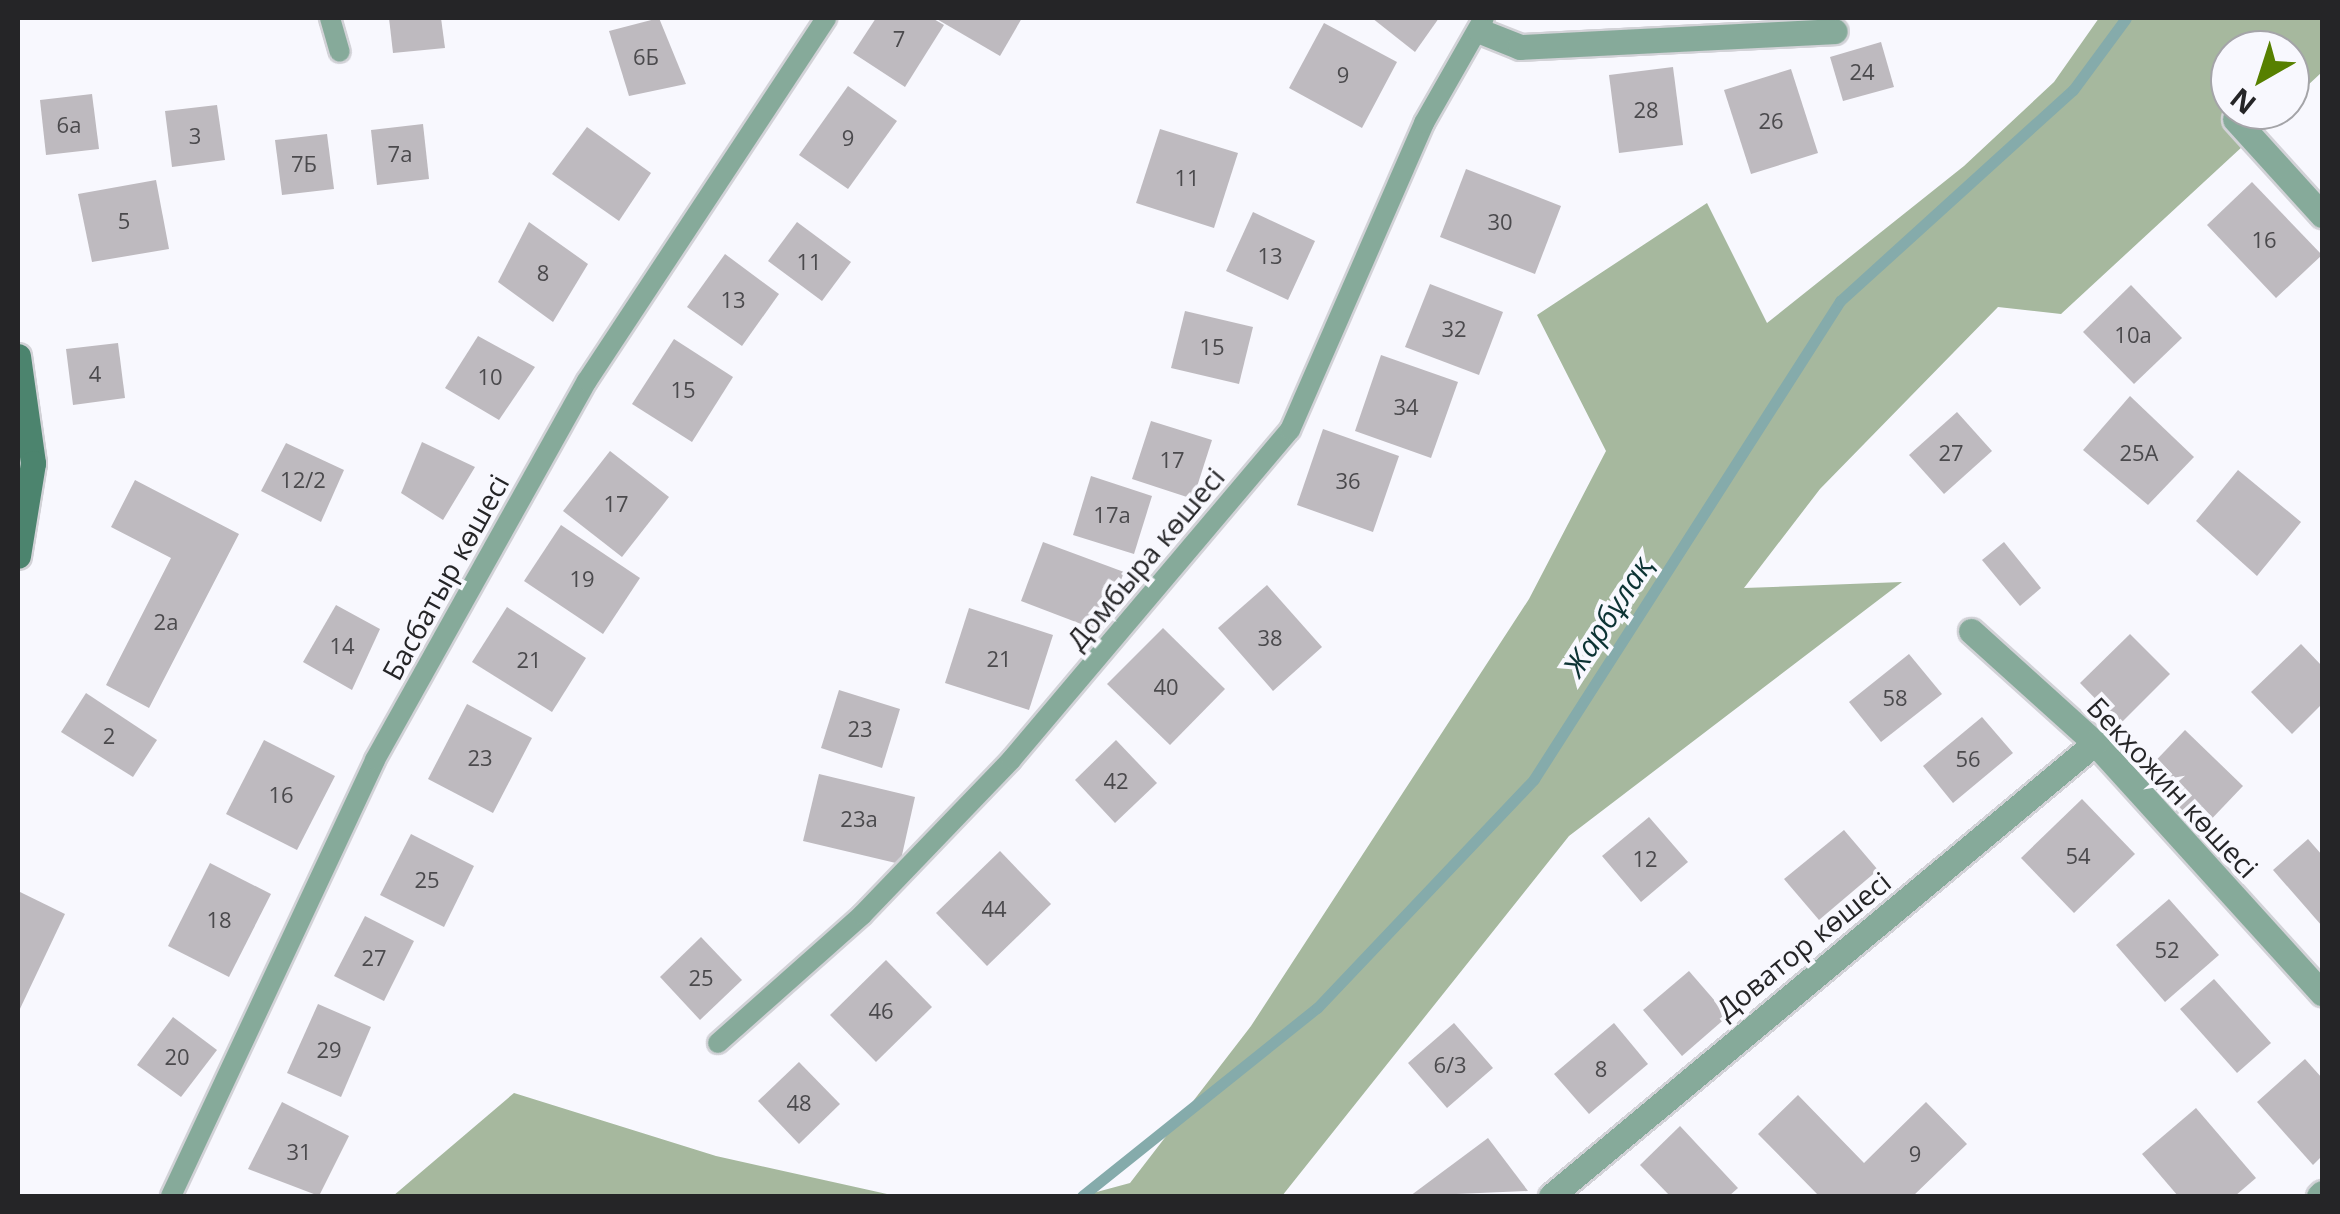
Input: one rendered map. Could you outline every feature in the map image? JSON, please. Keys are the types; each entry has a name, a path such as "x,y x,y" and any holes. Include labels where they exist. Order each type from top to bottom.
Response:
{"street":[{"path":"1482,24 1520,47 1835,31"},
{"path":"2246,130 2322,215"},
{"path":"18,356 33,463 18,556"},
{"name":"Бекхожин көшесі","path":"1971,631 2095,743 2322,993"},
{"name":"Доватор көшесі","path":"1551,1196 2095,743"}],"lane":[{"path":"330,18 340,52"},
{"name":"Басбатыр көшесі","path":"171,1196 384,743 587,381 826,18"},
{"name":"Домбыра көшесі","path":"718,1043 862,915 1011,760 1290,430 1424,122 1482,24"}],"green space":[{"path":"2099,18 2322,18 2322,72 2310,83 2310,30 2210,30 2210,130 2260,130 2061,314 1998,307 1820,489 1744,588 1902,582 1569,836 1282,1196 1082,1196 1130,1183 1251,1026 1529,599 1606,451 1537,315 1707,203 1767,323 1964,166 2054,82"},
{"path":"514,1093 716,1156 896,1196 393,1196"}],"building":[{"path":"389,18 441,18 445,48 393,53"},
{"path":"659,18 686,84 629,96 609,31"},
{"path":"876,18 932,18 944,25 905,87 853,53"},
{"path":"935,18 1022,18 1000,56"},
{"path":"1372,18 1439,18 1415,52"},
{"path":"1324,23 1397,62 1362,128 1289,88"},
{"path":"1881,42 1894,87 1843,101 1830,57"},
{"path":"1673,67 1683,145 1619,153 1609,75"},
{"path":"1791,69 1818,153 1751,174 1724,90"},
{"path":"848,86 897,121 848,189 799,155"},
{"path":"92,94 99,149 46,155 40,100"},
{"path":"217,105 225,160 172,167 165,111"},
{"path":"423,124 429,179 377,185 371,130"},
{"path":"587,127 651,173 619,221 552,174"},
{"path":"1160,129 1238,153 1214,228 1136,203"},
{"path":"327,134 334,189 282,195 275,140"},
{"path":"1466,169 1561,206 1535,274 1440,237"},
{"path":"156,180 169,249 92,262 78,194"},
{"path":"2252,182 2322,255 2276,298 2207,225"},
{"path":"1253,212 1315,241 1288,300 1226,271"},
{"path":"529,222 588,264 553,322 498,282"},
{"path":"797,222 851,262 822,301 768,261"},
{"path":"725,254 779,294 742,346 687,307"},
{"path":"1430,284 1503,312 1479,375 1405,347"},
{"path":"2131,285 2182,338 2134,384 2083,332"},
{"path":"1185,311 1253,327 1239,384 1171,368"},
{"path":"478,336 535,367 499,420 445,388"},
{"path":"674,339 733,377 692,442 632,404"},
{"path":"118,343 125,398 73,405 66,349"},
{"path":"1381,355 1458,382 1431,458 1355,431"},
{"path":"2130,396 2194,457 2148,505 2083,450"},
{"path":"1957,412 1992,451 1944,494 1909,455"},
{"path":"1151,421 1212,440 1193,499 1132,479"},
{"path":"1323,429 1399,456 1373,532 1297,505"},
{"path":"422,442 475,467 443,520 401,493"},
{"path":"286,443 344,470 321,522 261,491"},
{"path":"610,451 669,497 622,557 563,511"},
{"path":"2238,470 2301,522 2257,576 2196,521"},
{"path":"1091,476 1152,496 1134,554 1073,535"},
{"path":"135,480 239,534 149,708 106,685 171,558 111,527"},
{"path":"561,525 640,578 603,634 524,581"},
{"path":"1043,542 1124,572 1102,632 1021,601"},
{"path":"2004,542 2041,588 2020,606 1982,560"},
{"path":"1267,585 1322,647 1273,691 1218,628"},
{"path":"336,605 380,629 352,690 303,662"},
{"path":"507,607 586,658 552,712 472,662"},
{"path":"969,608 1053,635 1029,710 945,683"},
{"path":"1163,628 1225,689 1170,745 1107,684"},
{"path":"2130,634 2170,674 2120,724 2080,683"},
{"path":"2301,644 2322,666 2322,704 2292,734 2251,692"},
{"path":"1909,654 1942,694 1881,742 1849,702"},
{"path":"839,690 900,709 882,768 821,748"},
{"path":"86,693 157,740 133,777 61,732"},
{"path":"467,704 532,738 493,813 428,779"},
{"path":"1982,717 2013,753 1953,803 1923,766"},
{"path":"2185,730 2243,786 2202,829 2144,773"},
{"path":"264,740 335,776 297,850 226,814"},
{"path":"1116,740 1157,783 1115,823 1075,780"},
{"path":"819,774 915,797 900,864 803,841"},
{"path":"2082,799 2135,854 2074,913 2021,858"},
{"path":"1649,817 1688,862 1641,902 1602,856"},
{"path":"1844,830 1878,870 1819,920 1784,879"},
{"path":"411,834 474,866 444,927 380,895"},
{"path":"2308,839 2322,855 2322,926 2273,870"},
{"path":"1000,851 1051,904 987,966 936,913"},
{"path":"210,863 271,894 229,977 168,946"},
{"path":"18,891 65,914 18,1013"},
{"path":"2169,899 2219,955 2165,1002 2116,945"},
{"path":"365,916 414,941 384,1001 334,976"},
{"path":"701,937 742,980 700,1020 660,977"},
{"path":"886,960 932,1007 876,1062 830,1015"},
{"path":"1689,971 1728,1016 1682,1056 1643,1010"},
{"path":"2214,979 2271,1043 2237,1073 2180,1009"},
{"path":"318,1004 371,1027 341,1097 287,1073"},
{"path":"173,1017 217,1050 181,1097 137,1065"},
{"path":"1454,1023 1493,1068 1447,1108 1408,1063"},
{"path":"1614,1023 1648,1064 1589,1114 1554,1074"},
{"path":"2305,1059 2322,1078 2322,1156 2313,1165 2257,1102"},
{"path":"799,1062 840,1104 799,1144 758,1101"},
{"path":"1798,1095 1864,1163 1926,1102 1967,1144 1913,1196 1819,1196 1758,1134"},
{"path":"282,1102 349,1136 319,1196 248,1169"},
{"path":"2196,1108 2256,1178 2235,1196 2178,1196 2142,1154"},
{"path":"1680,1126 1738,1188 1729,1196 1670,1196 1640,1165"},
{"path":"1488,1138 1528,1191 1410,1196"}],"waterway":[{"name":"Жарбұлақ","path":"1082,1196 1317,1008 1534,779 1840,301 2073,90 2126,18"}]}
